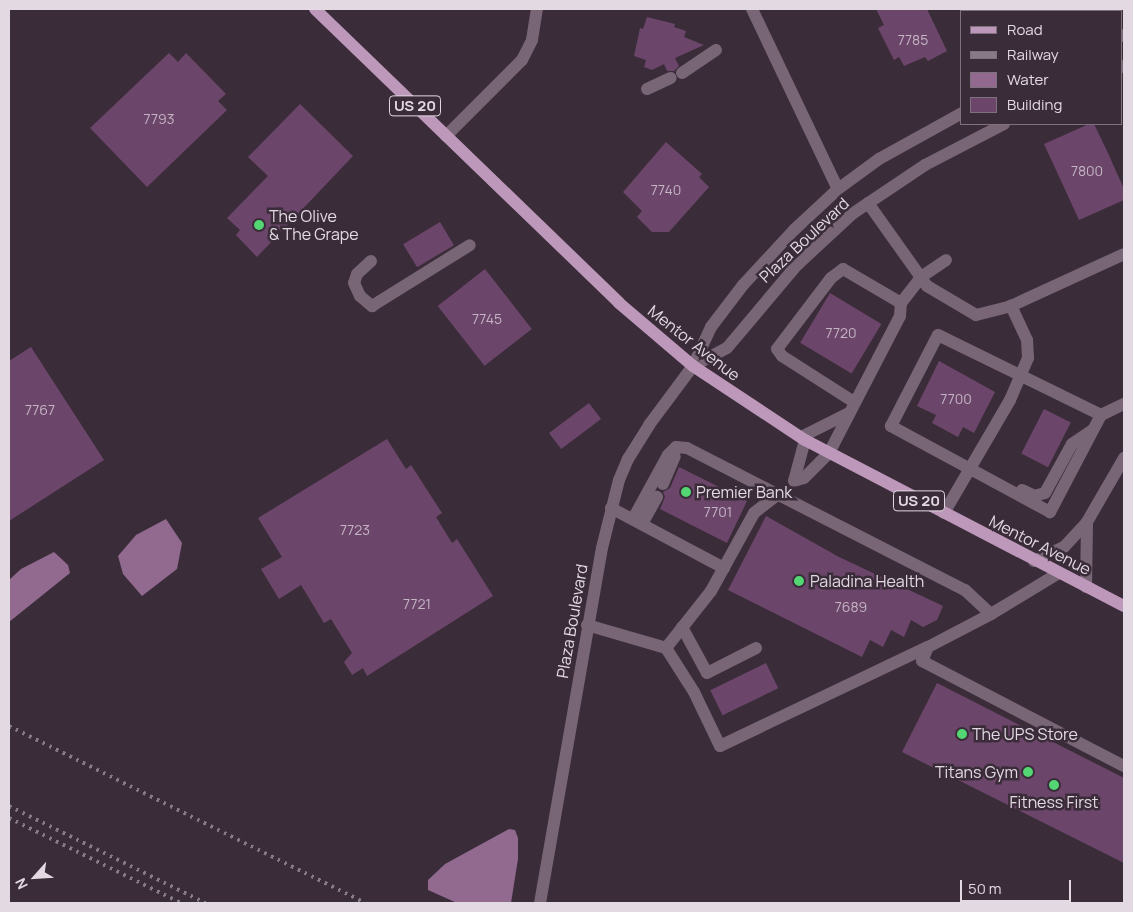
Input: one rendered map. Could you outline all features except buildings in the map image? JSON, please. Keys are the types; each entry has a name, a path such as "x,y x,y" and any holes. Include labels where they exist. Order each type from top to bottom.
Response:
{"main road":[{"name":"Mentor Avenue","path":"314,9 619,303 693,366 803,438 944,514 1124,606"}],"street":[{"path":"446,136 522,60 532,40 537,9"},
{"path":"752,9 838,188"},
{"path":"647,89 677,75 716,50"},
{"name":"Plaza Boulevard","path":"540,903 587,625 611,508 628,459 649,424 693,366 711,327 743,285 838,188 887,154 960,114"},
{"name":"Plaza Boulevard","path":"693,366 728,348 797,264 868,203 925,164 1002,125"},
{"path":"868,203 928,286 976,315 1011,306 1124,254"},
{"path":"371,261 357,274 354,283 360,296 372,306 470,244"},
{"path":"851,407 803,438 794,482 804,478 829,452 900,316 901,303 921,277 946,260"},
{"path":"851,407 782,356 777,349 830,278 843,269 901,303"},
{"path":"944,514 1021,376 1028,358 1027,340 1011,306"},
{"path":"1101,415 938,335 891,426 1050,512 1101,415 1124,404"},
{"path":"987,478 1001,481 1035,496 1045,493 1072,444 1093,430"},
{"path":"638,521 668,455 676,448 687,448 965,590 991,614"},
{"path":"663,484 676,456 687,448"},
{"path":"1034,560 1064,547 1087,522 1124,458"},
{"path":"666,648 711,591 754,513 778,494"},
{"path":"638,521 657,496"},
{"path":"611,508 724,568"},
{"path":"1086,587 1087,522"},
{"path":"587,625 666,648 694,692 720,746 928,647 991,614 1059,573"},
{"path":"682,627 707,673 756,648"},
{"path":"928,647 922,661 1124,766"}],"water":[{"path":"166,519 182,543 177,569 142,596 123,574 118,556 136,535"},
{"path":"54,552 68,565 70,573 9,622 9,580 21,569"},
{"path":"509,829 515,830 518,838 518,859 511,903 457,903 428,890 428,880 445,864"}],"railway":[{"path":"9,726 366,903"},
{"path":"9,806 205,903"},
{"path":"9,818 181,903"}],"place":[{"name":"The Olive & The Grape","path":"259,225"},
{"name":"Premier Bank","path":"686,492"},
{"name":"Paladina Health","path":"799,581"},
{"name":"The UPS Store","path":"962,734"},
{"name":"Titans Gym","path":"1028,772"},
{"name":"Fitness First","path":"1054,785"}]}
